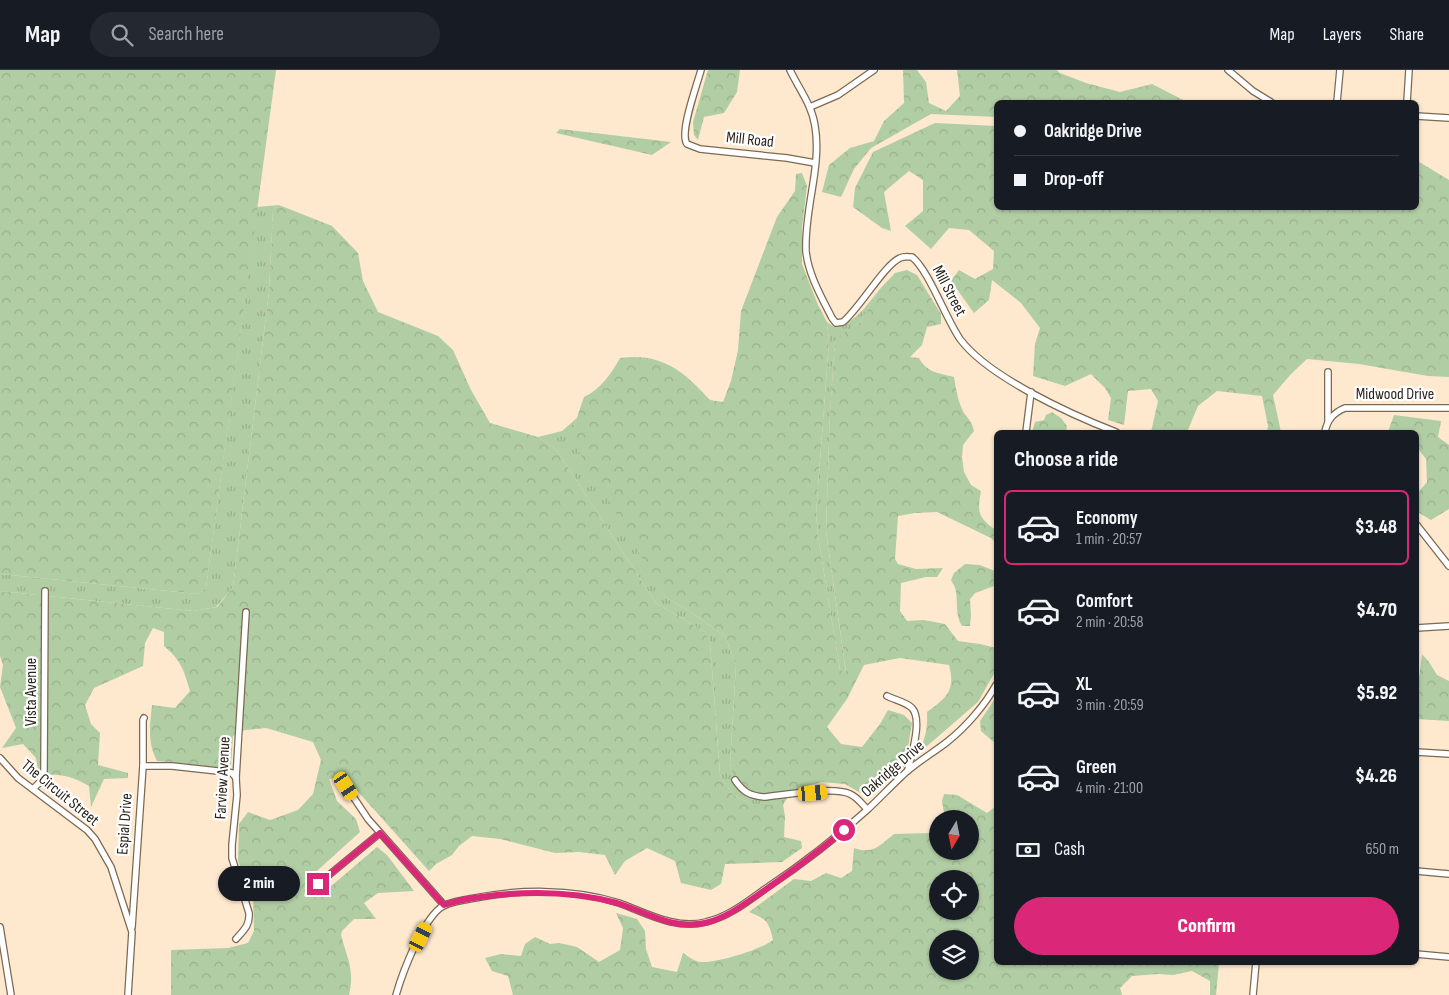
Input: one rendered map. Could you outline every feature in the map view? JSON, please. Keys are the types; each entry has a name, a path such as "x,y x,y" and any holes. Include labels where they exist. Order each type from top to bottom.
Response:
{"street":[{"name":"Mill Road","path":"701,70 686,125 685,142 700,149 788,158 815,163"},
{"path":"790,70 810,107 816,128 815,163"},
{"path":"810,107 838,95 874,70"},
{"path":"1228,70 1253,91 1268,100"},
{"path":"1337,100 1340,70"},
{"path":"1407,100 1409,70"},
{"path":"1419,116 1449,118"},
{"name":"Mill Street","path":"815,163 807,222 806,252 811,273 836,323 843,322 849,317 883,274 898,259 912,257 920,266 954,330 977,356 1000,374 1031,392 1105,430"},
{"path":"1326,430 1328,421 1328,372"},
{"path":"1026,430 1031,392"},
{"name":"Midwood Drive","path":"1328,421 1338,411 1354,407 1449,408"},
{"path":"1419,527 1448,561"},
{"name":"Vista Avenue","path":"33,790 41,781 44,771 45,591"},
{"name":"Farview Avenue","path":"236,938 246,928 250,920 232,858 246,612"},
{"path":"1419,628 1449,626"},
{"name":"Oakridge Drive","path":"444,905 477,897 548,892 584,896 619,904 668,922 706,923 727,915 791,872 832,840 867,810 908,770 958,734 986,701 994,687"},
{"path":"887,696 914,709 917,718 908,770"},
{"name":"Espial Drive","path":"132,932 143,766 144,718"},
{"path":"1419,752 1449,754"},
{"name":"The Circuit Street","path":"0,758 18,778 86,830 95,839 111,867 132,932 128,995"},
{"path":"143,766 179,766 227,772 232,773 236,778"},
{"path":"734,780 742,790 754,797 829,791 849,793 867,810"},
{"path":"346,786 368,819 444,905 429,921 405,969 396,995"},
{"path":"318,884 380,833"},
{"path":"1419,871 1449,874"},
{"path":"0,927 11,995"},
{"path":"1419,954 1449,957"},
{"path":"1253,995 1256,965"}],"green space":[{"path":"0,70 276,70 206,588 198,594 0,574"},
{"path":"708,70 740,70 737,92 724,113 704,117 698,140 694,135 693,122"},
{"path":"903,70 917,70 926,82 929,103 946,111 960,96 957,70 1057,70 1060,73 1086,83 1120,92 1152,84 1183,100 994,100 994,117 931,114 871,148 854,169 841,197 822,192 829,165 850,148 874,141 884,121 904,103"},
{"path":"935,123 994,126 994,210 1419,210 1419,162 1449,180 1449,377 1428,376 1359,364 1307,359 1273,395 1281,430 1267,430 1262,396 1217,391 1198,406 1188,430 1151,430 1158,401 1151,389 1128,391 1124,425 1108,420 1111,398 1105,388 1091,374 1065,386 1033,376 1035,344 1040,328 1021,303 992,280 989,300 974,313 951,281 959,270 975,279 993,269 994,251 969,230 949,228 931,249 905,226 923,211 923,180 909,171 884,192 891,231 882,228 853,207 855,188 873,152"},
{"path":"560,129 671,142 652,155 556,133"},
{"path":"802,173 807,186 802,227 802,264 818,305 827,322 829,341 816,514 840,670 846,672 826,531 830,413 835,339 860,322 879,290 895,273 907,270 917,275 941,314 941,324 927,327 922,345 910,357 919,358 926,367 934,372 954,377 960,404 974,431 963,445 964,472 971,485 981,491 980,514 994,528 994,541 937,512 898,516 895,559 898,564 916,569 943,568 937,577 926,577 901,583 900,611 907,621 924,620 945,624 958,641 994,648 994,674 978,702 919,753 926,733 927,712 944,698 950,688 951,674 949,665 900,658 864,665 847,699 827,727 841,744 862,747 880,724 888,710 904,715 912,723 905,766 873,794 864,795 845,784 821,782 784,793 755,793 732,774 730,763 736,665 725,636 686,609 666,598 575,445 573,429 584,397 596,390 613,370 620,358 635,357 660,361 681,372 710,400 723,402 731,381 738,350 741,311 777,217 795,191 796,174"},
{"path":"279,205 273,210 269,291 233,587 216,607 193,611 0,591 0,574 198,594 206,588 257,207"},
{"path":"279,205 332,226 358,253 363,281 378,312 438,336 453,350 471,390 490,423 538,437 556,449 656,603 705,632 710,642 720,775 733,795 754,805 783,805 785,816 784,837 801,841 802,848 782,862 725,864 721,884 711,890 681,883 675,861 647,848 625,861 615,875 605,855 579,852 555,853 500,839 472,836 459,846 452,855 436,864 429,871 344,776 329,779 337,801 356,819 360,832 308,879 304,896 323,893 377,847 387,855 414,891 378,893 364,903 376,919 354,919 342,931 341,935 351,971 349,995 171,995 171,950 228,948 248,943 254,931 253,895 238,861 239,824 248,812 270,820 298,810 313,794 321,760 313,742 266,728 245,730 233,736 231,765 225,768 157,761 150,740 152,705 175,708 190,691 181,666 164,646 164,632 153,628 145,643 143,666 94,688 85,705 91,724 100,733 98,765 128,773 128,778 104,779 91,807 89,786 65,776 39,775 36,758 23,744 2,748 16,728 0,687 3,665 0,656 0,591 193,611 217,607 233,587 269,291 273,210"},
{"path":"879,290 860,322 835,340 830,413 826,531 846,673 840,670 816,514 829,341 827,322 834,327 848,322 865,308"},
{"path":"1052,412 1061,418 1067,426 1066,430 1033,430 1035,422 1044,420 1046,415"},
{"path":"1394,415 1441,421 1438,437 1449,445 1449,509 1431,520 1419,513 1419,491 1427,482 1426,459 1419,450 1419,430 1389,430"},
{"path":"577,418 573,429 666,598 686,609 725,636 736,665 730,763 732,774 784,793 791,791 783,805 754,805 733,795 720,775 710,642 705,632 656,603 556,449 538,437 562,431"},
{"path":"965,564 980,565 994,571 994,586 975,593 970,599 970,626 962,626 960,622 956,590 951,580 954,573"},
{"path":"1422,654 1437,675 1449,681 1449,721 1419,719 1419,678"},
{"path":"994,700 994,742 981,731 980,721"},
{"path":"944,794 957,795 987,813 994,808 994,965 1219,965 1216,995 1210,995 1210,981 1192,971 1173,975 1132,976 1120,988 1122,995 513,995 508,976 492,971 485,958 501,954 521,956 525,944 535,937 550,944 559,943 577,947 599,962 620,950 623,928 616,913 637,919 645,931 646,949 652,967 677,972 683,953 699,962 708,962 749,952 773,940 766,922 749,912 794,879 811,881 826,873 841,878 852,871 854,848 871,850 894,834 929,833 929,860 979,860 979,810 944,810 942,801"}],"route":[{"path":"318,884 380,833 444,905 477,897 548,892 592,897 619,904 668,922 706,923 727,915 738,908 791,872 844,830"}]}
